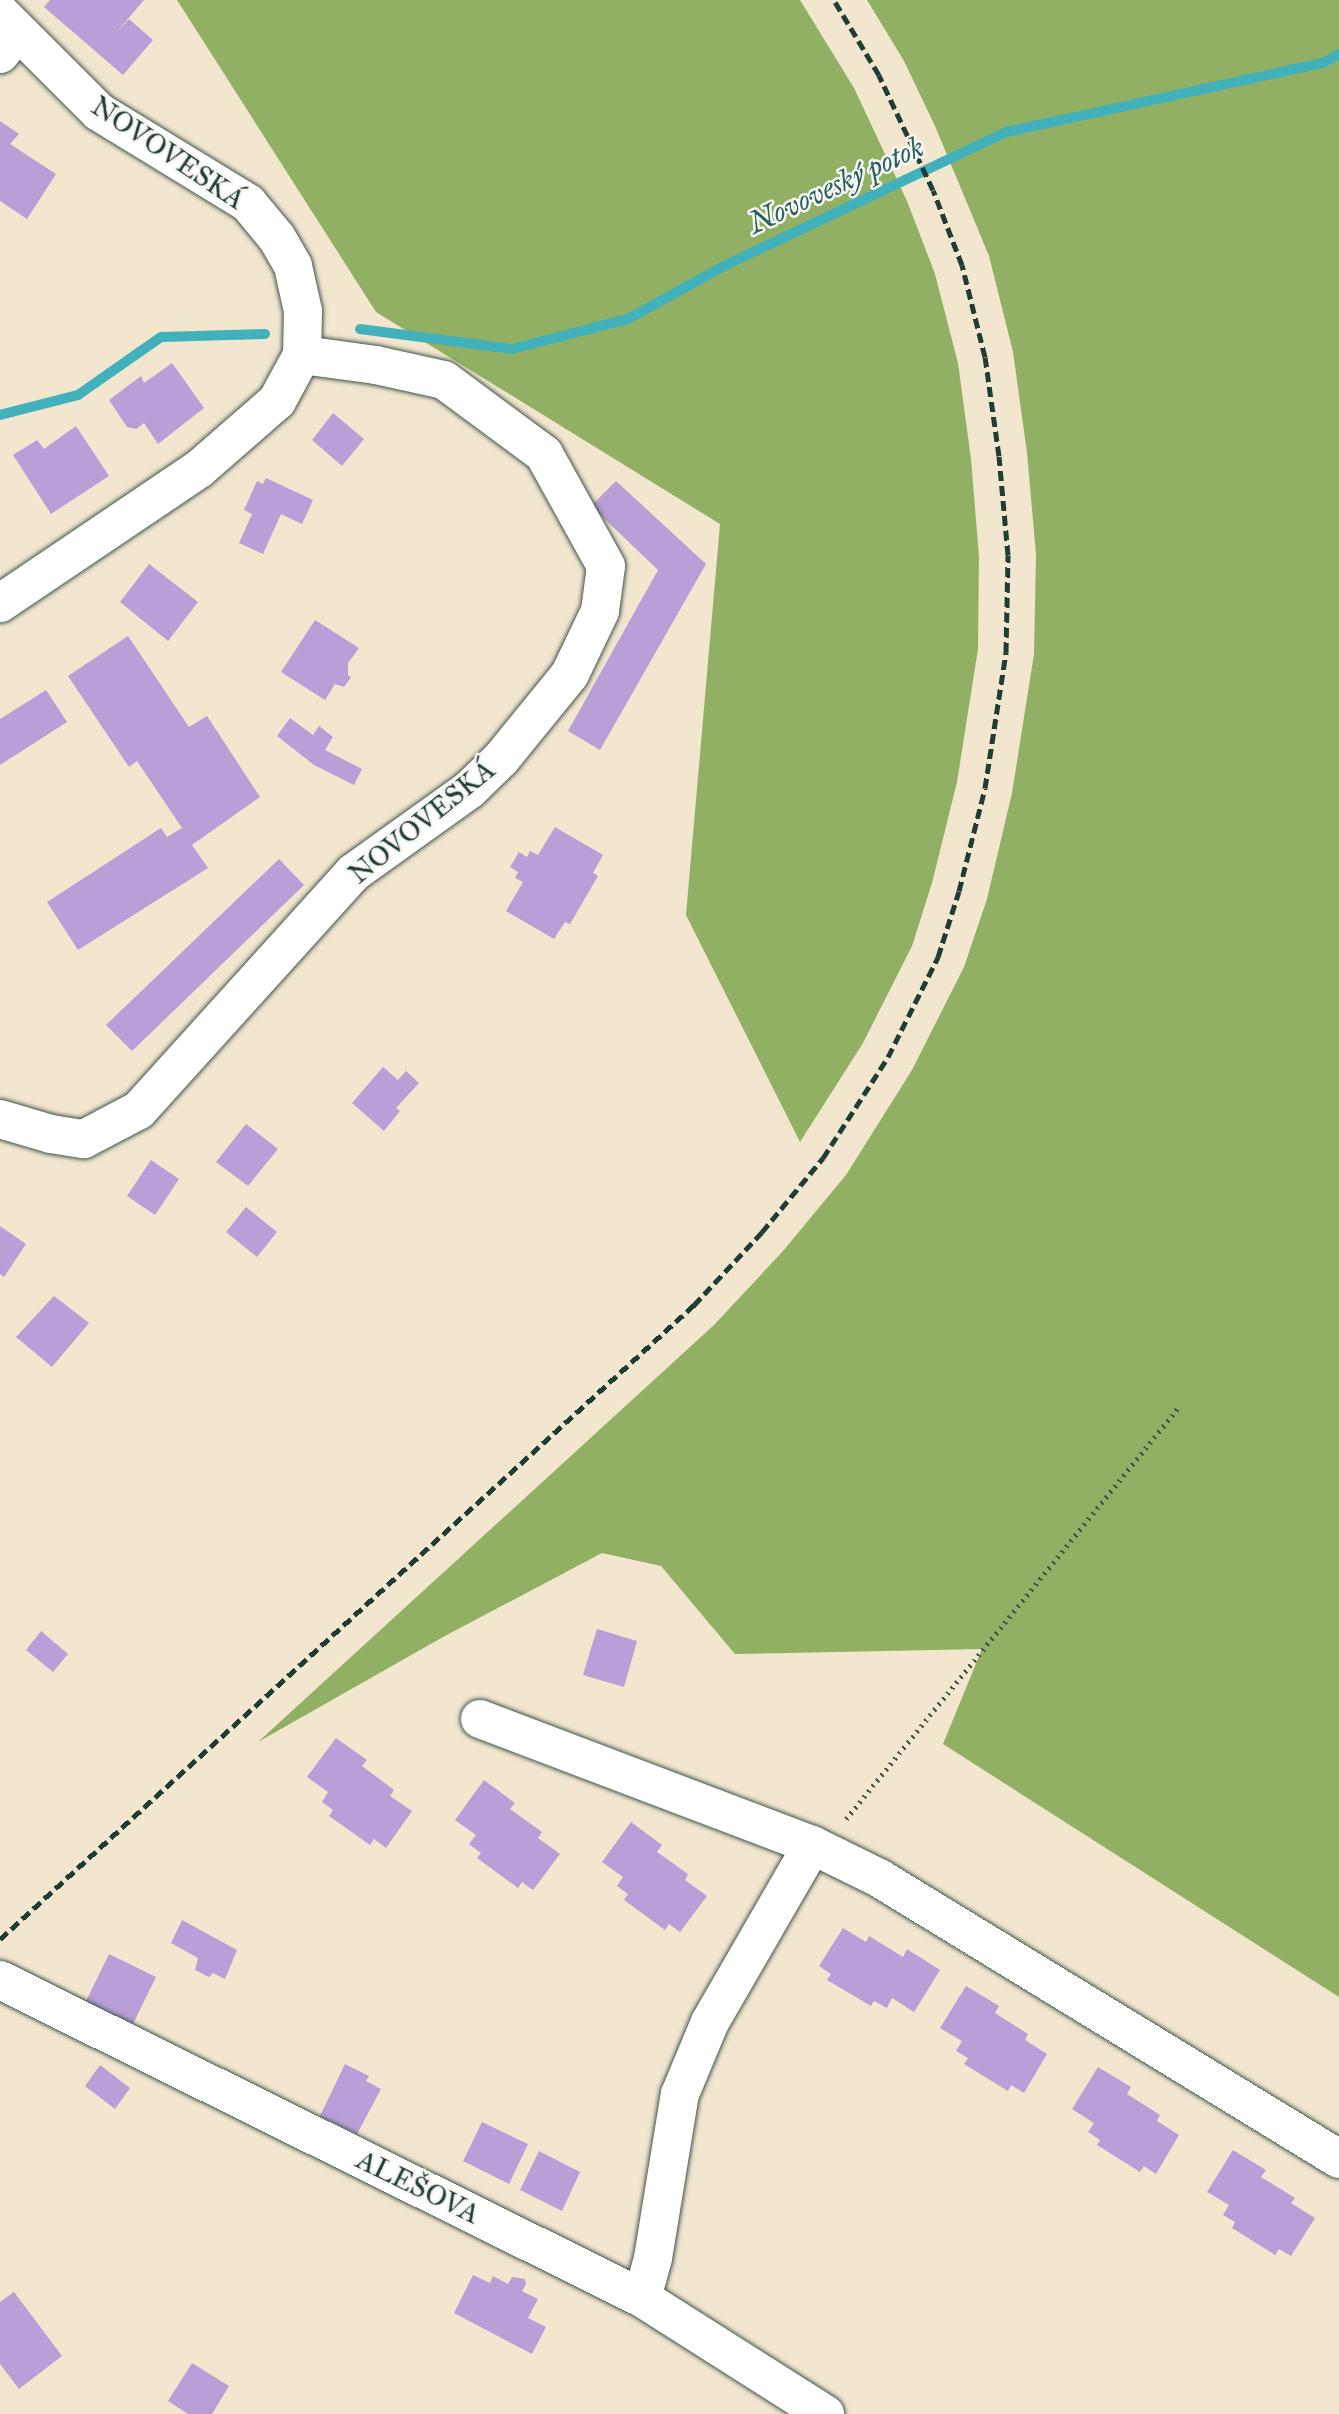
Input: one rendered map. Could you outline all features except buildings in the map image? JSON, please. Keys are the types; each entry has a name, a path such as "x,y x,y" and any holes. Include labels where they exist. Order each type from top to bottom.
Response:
{"street":[{"name":"NOVOVESKÁ","path":"0,603 199,469 277,401 302,355 303,311 293,266 277,238 248,203 99,112 6,33"},
{"name":"NOVOVESKÁ","path":"0,1119 51,1134 84,1139 139,1110 353,873 469,790 501,759 570,674 600,611 606,566 544,453 444,380 376,365 302,355"},
{"path":"480,1719 812,1845 879,1878 1339,2159"},
{"path":"642,2298 653,2258 680,2094 710,2022 812,1845"},
{"name":"ALEŠOVA","path":"0,1980 642,2298 825,2414"}],"path":[{"path":"812,1845 849,1816 1178,1408"}],"green space":[{"path":"177,0 800,0 854,88 907,201 935,274 958,363 971,459 979,557 978,649 957,782 932,883 912,946 863,1043 800,1142 686,915 720,524 376,312"},
{"path":"867,0 1339,0 1339,1997 943,1744 982,1649 735,1654 661,1566 602,1553 443,1637 258,1742 714,1325 783,1251 846,1175 912,1070 964,967 987,899 1012,793 1034,654 1036,554 1027,453 1013,352 989,256 935,126 904,61"}],"waterway":[{"name":"Novoveský potok","path":"360,329 512,349 628,319 726,265 1006,132 1323,63 1339,54"},
{"name":"Novoveský potok","path":"0,415 78,395 161,337 265,334"}],"railway":[{"path":"0,1939 694,1305 762,1232 823,1158 888,1057 938,957 959,891 985,788 1006,652 1008,555 999,456 985,357 962,265 933,190 879,75 834,0"}]}
